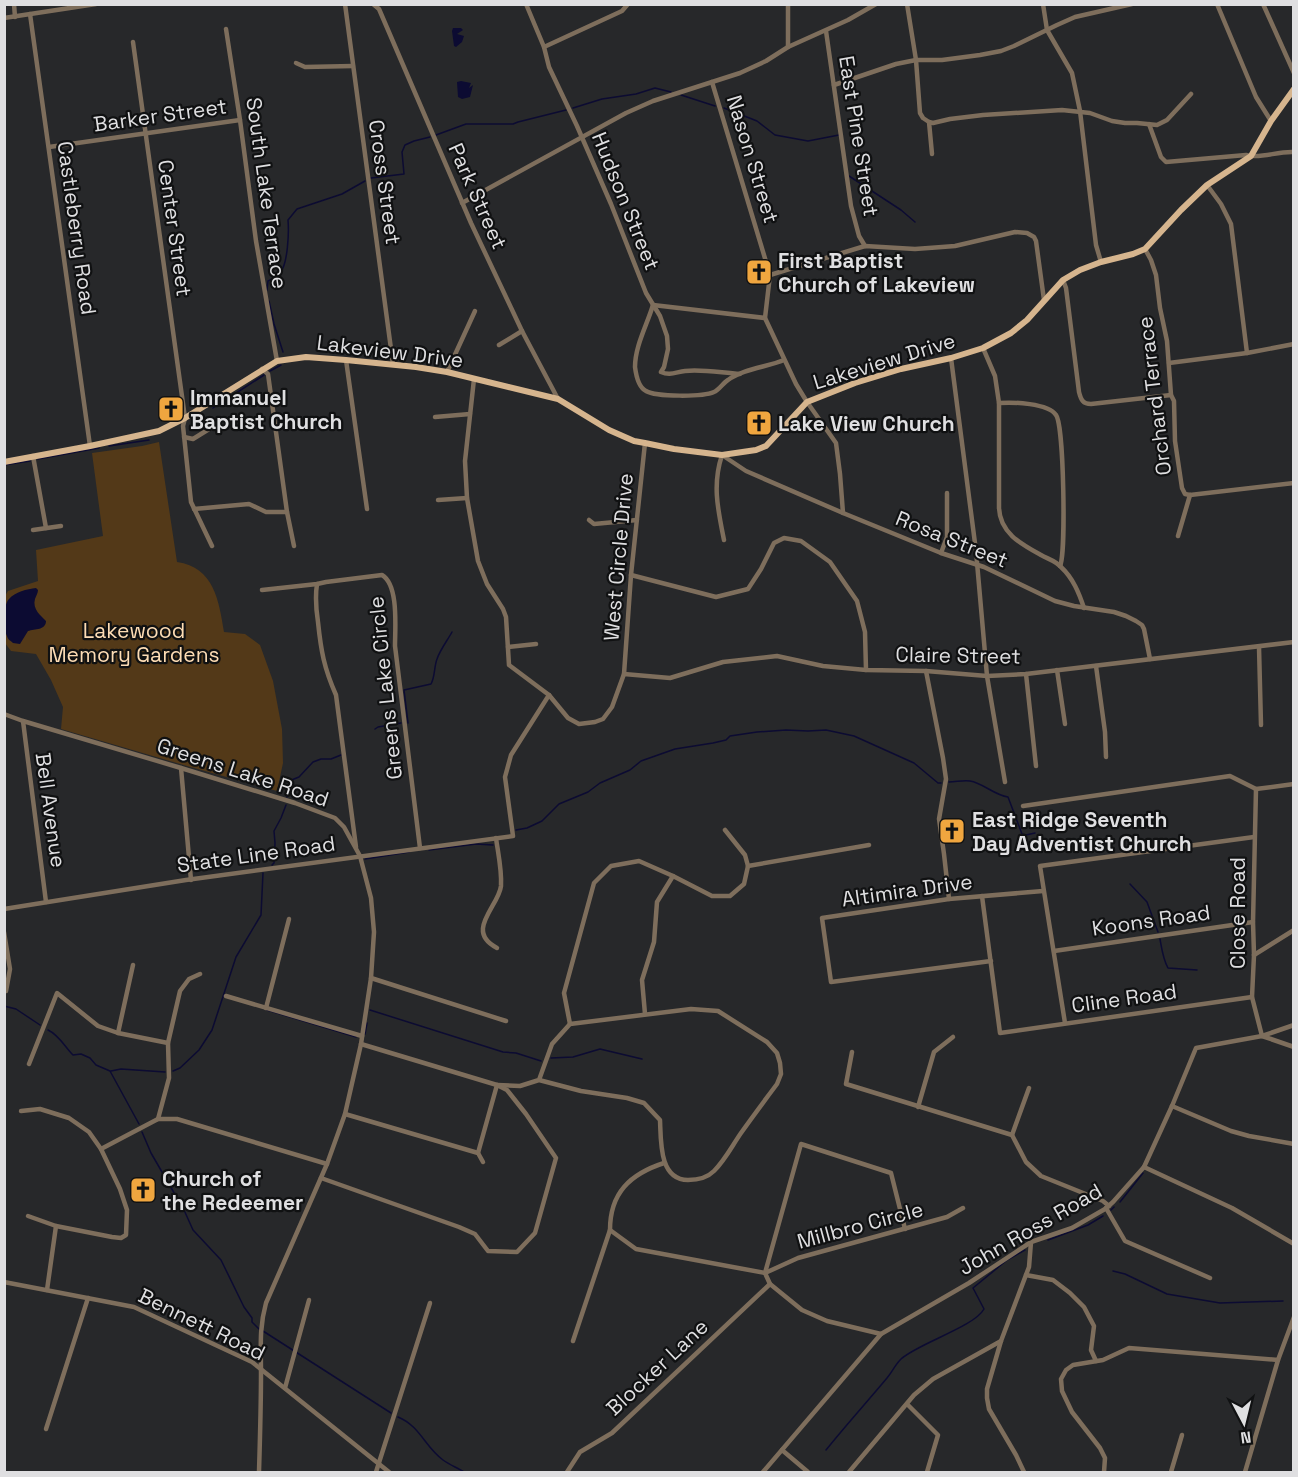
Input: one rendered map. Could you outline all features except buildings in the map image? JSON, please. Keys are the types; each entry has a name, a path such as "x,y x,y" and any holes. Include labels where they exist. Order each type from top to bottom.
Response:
{"main road":[{"name":"Lakeview Drive","path":"4,462 159,431 185,418 277,361 306,357 393,364 447,372 558,399 609,430 634,441 722,455 756,450 766,446 807,402 901,369 983,348 1011,333 1027,320 1063,280 1101,262 1145,249 1207,185 1251,156 1293,89"}],"street":[{"path":"14,4 15,17"},
{"path":"4,18 96,4"},
{"name":"Cross Street","path":"345,4 393,364"},
{"name":"Park Street","path":"373,4 379,9 462,203 522,331 558,399"},
{"name":"Hudson Street","path":"526,4 544,47 549,67 611,204 646,293 660,316 667,336 668,349 661,372 666,374 686,371 740,374"},
{"path":"544,47 622,11 628,4"},
{"path":"788,4 788,47"},
{"path":"462,203 652,100 740,73 876,4"},
{"path":"907,4 920,113 922,118 929,122 962,117 1062,110 1090,113 1112,121 1157,125 1167,120 1191,94"},
{"path":"1043,4 1047,30 1071,69 1080,111 1096,244 1101,262"},
{"path":"834,85 915,60 942,60 987,54 1014,46 1075,17 1132,4"},
{"path":"1217,4 1256,97 1271,122"},
{"path":"1263,4 1293,73"},
{"name":"Castleberry Road","path":"30,14 90,446"},
{"name":"South Lake Terrace","path":"226,29 256,241 277,361"},
{"name":"East Pine Street","path":"825,31 851,206 859,236 865,246"},
{"name":"Center Street","path":"133,42 185,418 183,426 191,502 212,546"},
{"path":"296,63 305,67 353,66"},
{"name":"Nason Street","path":"712,82 770,275 765,318"},
{"name":"Barker Street","path":"49,147 240,120"},
{"path":"929,122 932,154"},
{"path":"1149,124 1161,158 1166,162 1293,152"},
{"path":"1207,185 1221,204 1231,224 1247,353"},
{"path":"770,275 865,246 915,249 955,246 1015,232 1026,232 1036,241 1044,300"},
{"name":"Orchard Terrace","path":"1145,249 1156,275 1165,328 1171,395 1174,401 1175,441 1182,488 1185,494 1190,495 1179,536"},
{"path":"1063,280 1082,401 1085,404 1091,404 1171,395"},
{"path":"784,360 728,379 714,392 698,396 652,393 644,390 637,378 635,365 637,349 653,305 765,318 807,402 836,443 843,513"},
{"path":"447,372 475,310"},
{"path":"499,345 522,331"},
{"path":"1169,363 1247,353 1293,344"},
{"path":"983,348 995,376 999,403 1001,523 1017,540 1060,566 1074,584 1084,608"},
{"path":"951,358 978,566 987,676 1005,782"},
{"path":"346,360 367,509"},
{"path":"262,369 268,374 287,512 294,546"},
{"name":"West Circle Drive","path":"474,379 465,461 466,498 478,561 487,584 506,617 509,665 549,695 568,718 579,724 603,719 612,707 624,674 645,443"},
{"path":"999,403 1038,406 1053,411 1057,416 1061,437 1063,505 1063,554 1060,566"},
{"path":"435,417 470,414"},
{"path":"184,437 193,439 214,426"},
{"path":"722,455 718,467 716,492 724,540"},
{"name":"Rosa Street","path":"722,455 746,471 941,554 978,566 1055,601 1126,616 1142,624 1150,659"},
{"path":"33,456 46,528"},
{"path":"1190,495 1293,483"},
{"path":"941,554 947,537 947,494"},
{"path":"438,500 466,498"},
{"path":"194,509 249,504 266,512 287,512"},
{"path":"589,520 594,524 637,520"},
{"path":"33,530 61,526"},
{"path":"632,575 716,597 748,589 774,543 784,538 801,541 830,562 857,602 866,632 866,670"},
{"name":"Greens Lake Circle","path":"317,584 382,575 388,578 393,589 395,646 420,848"},
{"path":"262,590 317,584 315,597 321,654 336,695 357,849"},
{"name":"Claire Street","path":"624,674 670,678 723,662 777,656 823,666 987,676 1026,674 1293,642"},
{"path":"508,647 537,644"},
{"path":"1259,647 1261,725"},
{"path":"1095,666 1105,732 1106,757"},
{"path":"1057,670 1065,724"},
{"path":"926,671 946,779 939,819 949,899"},
{"path":"1026,674 1036,766"},
{"name":"State Line Road","path":"4,909 191,880 513,836 505,777 511,755 549,695"},
{"name":"Greens Lake Road","path":"4,714 295,803 335,818 344,827 360,856 371,898 374,932 361,1044 345,1114 327,1164 266,1303 260,1338 260,1473"},
{"name":"Bell Avenue","path":"23,721 46,902"},
{"path":"181,768 191,880"},
{"path":"1023,806 1230,776 1256,789 1293,784"},
{"name":"Close Road","path":"1256,789 1252,997 1262,1036"},
{"path":"570,1024 564,993 594,883 611,866 639,861 712,896 730,896 744,884 748,867 745,855 725,830"},
{"path":"1065,1023 1040,866 1254,837"},
{"path":"496,838 501,889 484,920 483,933 489,944 497,948"},
{"path":"748,867 869,845"},
{"path":"645,1014 642,980 654,942 657,902 673,876"},
{"name":"Altimira Drive","path":"991,961 831,982 822,918 949,899 1043,891"},
{"path":"982,896 991,961"},
{"path":"266,1008 289,919"},
{"name":"Koons Road","path":"1054,951 1253,922"},
{"path":"1254,955 1293,930"},
{"path":"5,934 6,991"},
{"name":"Cline Road","path":"991,961 1000,1033 1252,997"},
{"path":"118,1033 133,964"},
{"path":"158,1119 169,1078 168,1043 180,991 189,979 200,974"},
{"path":"370,978 507,1021"},
{"path":"29,1064 57,993 98,1026 118,1033 168,1043"},
{"path":"226,996 362,1036"},
{"path":"497,1085 520,1086 539,1080 644,1103 660,1120 664,1163 674,1176 681,1180 698,1180 706,1177 722,1163 777,1084 781,1074 777,1053 767,1042 718,1011 691,1009 570,1024 552,1044 539,1080"},
{"name":"John Ross Road","path":"763,1473 880,1334 969,1282 1031,1242 1072,1228 1107,1207 1144,1167 1196,1048 1262,1036 1293,1025"},
{"path":"1262,1036 1293,1047"},
{"path":"918,1107 934,1052 953,1038"},
{"path":"321,1178 459,1227 475,1234 488,1251 517,1252 535,1233 556,1158 507,1090 361,1044"},
{"path":"852,1052 846,1084 1012,1135 1026,1162 1041,1176 1102,1201 1125,1241 1210,1278"},
{"path":"478,1153 497,1085"},
{"path":"1012,1135 1029,1088"},
{"path":"1172,1106 1231,1131 1293,1144"},
{"path":"21,1111 40,1109 69,1118 89,1132 101,1149 120,1189 127,1210 126,1235 121,1238 112,1237 56,1226 28,1216"},
{"path":"345,1114 478,1153 483,1162"},
{"path":"101,1149 158,1119 177,1119 327,1164"},
{"path":"880,1334 812,1316 770,1284 765,1273 801,1144 891,1173 905,1229"},
{"path":"573,1341 610,1230 611,1210 615,1199 635,1177 664,1163"},
{"path":"1144,1167 1232,1208 1293,1244"},
{"name":"Millbro Circle","path":"765,1273 798,1258 946,1217 963,1208"},
{"path":"47,1290 56,1226"},
{"path":"610,1230 636,1249 765,1273"},
{"path":"1024,1473 989,1409 987,1389 1000,1341 1029,1267 1031,1242"},
{"path":"1026,1275 1053,1280 1084,1307 1094,1326 1091,1350 1096,1361"},
{"name":"Bennett Road","path":"4,1282 134,1307 232,1353 261,1369 389,1473"},
{"name":"Blocker Lane","path":"567,1473 580,1452 612,1433 770,1284"},
{"path":"45,1429 88,1298"},
{"path":"285,1388 309,1300"},
{"path":"376,1473 430,1303"},
{"path":"1245,1473 1293,1317"},
{"path":"849,1473 914,1395 933,1379 1000,1341"},
{"path":"1104,1473 1105,1458 1100,1448 1072,1412 1062,1391 1061,1379 1066,1370 1073,1365 1103,1360 1129,1348 1278,1360"},
{"path":"907,1404 938,1435 927,1473"},
{"path":"1171,1473 1182,1435"},
{"path":"782,1450 808,1473"}],"green space":[{"name":"Lakewood Memory Gardens","path":"159,442 177,562 189,565 207,578 217,598 224,632 245,634 260,645 273,681 282,729 283,763 277,791 61,729 63,707 36,654 11,651 5,643 5,596 8,591 38,581 36,550 103,536 92,453"}],"shaded area":[{"path":"453,28 461,28 463,30 457,34 464,36 462,42 456,47 454,46"},
{"path":"457,82 471,83 469,88 473,85 470,97 462,99 458,97"},
{"path":"36,588 38,590 34,603 37,612 46,624 40,629 28,631 20,644 13,643 8,638 5,628 4,617 7,602 18,593"}],"waterway":[{"path":"573,108 602,99 636,94 655,88 671,92"},
{"path":"681,95 715,106"},
{"path":"724,108 757,121 775,135 808,141 839,135"},
{"path":"436,135 466,124 513,124 566,110"},
{"path":"371,178 404,174 402,152 405,145 430,137"},
{"path":"849,176 901,210 915,222"},
{"path":"267,290 268,281 283,269 287,248 288,220 297,209 342,194 365,181"},
{"path":"269,301 283,352"},
{"path":"270,371 281,365"},
{"path":"227,399 264,375"},
{"path":"213,408 222,402"},
{"path":"109,446 149,440"},
{"path":"38,459 99,448"},
{"path":"4,465 30,461"},
{"path":"408,723 404,690 431,684 438,656 452,632"},
{"path":"375,729 401,723"},
{"path":"516,830 542,821 559,804 630,770 641,761 675,749 713,743 726,740 730,736 757,732 826,730 854,736 914,763 941,783"},
{"path":"287,797 289,781 299,777 313,762 341,755"},
{"path":"949,782 975,782 1008,797 1022,834 1035,833"},
{"path":"272,865 274,863 274,831 286,805"},
{"path":"429,850 476,844 493,845"},
{"path":"365,859 409,852"},
{"path":"173,1071 180,1068 199,1050 212,1030 236,957 261,915 263,873"},
{"path":"1130,884 1147,902 1158,932"},
{"path":"1160,939 1168,968 1197,970"},
{"path":"4,1006 16,1009 40,1025"},
{"path":"267,1010 356,1037"},
{"path":"370,1010 503,1052 516,1053 541,1061"},
{"path":"365,1034 367,1023"},
{"path":"48,1030 59,1038 73,1055 81,1054 90,1058 96,1065 110,1071 139,1124"},
{"path":"551,1058 573,1057 600,1049 642,1059"},
{"path":"111,1071 121,1069 165,1072"},
{"path":"142,1132 193,1230 221,1260 252,1322 259,1329"},
{"path":"1120,1202 1143,1173"},
{"path":"1111,1210 1114,1207"},
{"path":"1048,1240 1088,1225 1103,1216"},
{"path":"826,1450 901,1359 978,1316 984,1309 973,1288 1007,1260 1025,1250"},
{"path":"1113,1271 1125,1274 1167,1294 1220,1303 1283,1301"},
{"path":"263,1331 391,1413"},
{"path":"398,1417 412,1426 437,1455 464,1472"}],"place":[{"name":"First Baptist Church of Lakeview","path":"759,272"},
{"name":"Immanuel Baptist Church","path":"171,409"},
{"name":"Lake View Church","path":"759,423"},
{"name":"East Ridge Seventh Day Adventist Church","path":"952,831"},
{"name":"Church of the Redeemer","path":"143,1190"}]}
